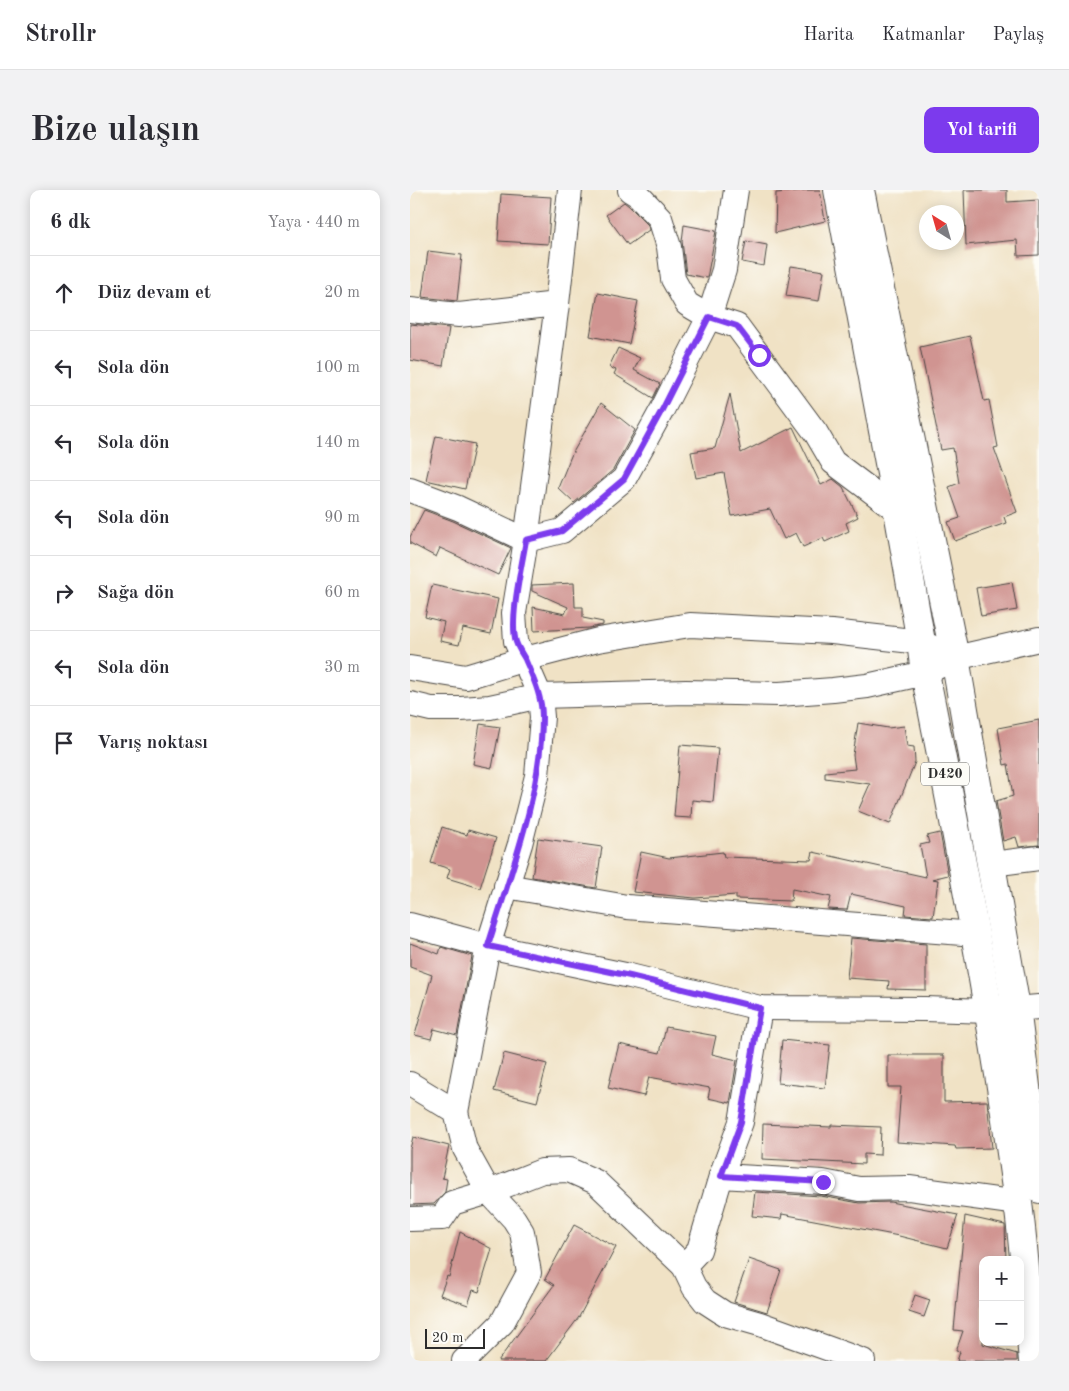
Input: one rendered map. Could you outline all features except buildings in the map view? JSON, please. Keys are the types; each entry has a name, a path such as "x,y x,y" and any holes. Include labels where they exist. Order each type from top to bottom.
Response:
{"highway":[{"name":"D420","path":"838,190 898,511 925,673 964,866 989,1011 1028,1196"},
{"name":"D420","path":"860,190 955,658 992,864 1028,1008 1028,1196 1034,1361"}],"street":[{"path":"464,1361 502,1322 529,1273 522,1232 514,1219 489,1192 464,1149 456,1112 488,946 520,844 537,776 542,717 540,696 516,641 514,613 526,540 557,304 568,190"},
{"path":"630,190 638,195 660,218 669,247 673,279 687,304 709,317 737,326 816,433 833,462 898,511 926,516"},
{"path":"410,490 458,508 526,540 562,531 624,479 662,410 709,317 724,270 736,190"},
{"path":"410,310 459,315 557,304"},
{"path":"410,668 466,677 598,640 690,625 832,632 921,642 955,658"},
{"path":"410,704 431,709 461,709 490,707 540,696 686,692 780,694 867,686 925,673 955,658 1039,639"},
{"path":"992,864 1039,858"},
{"path":"506,886 627,907 975,934"},
{"path":"410,925 488,946 630,976 760,1008 989,1011 1028,1008"},
{"path":"684,1266 699,1250 721,1176 741,1122 760,1008"},
{"path":"410,1084 456,1112"},
{"path":"410,1219 442,1218 452,1203 489,1192 542,1171 569,1170 596,1182 684,1266 694,1287 706,1302 725,1314 760,1324 863,1361"},
{"path":"721,1176 823,1182 859,1189 909,1188 1028,1196"}],"route":[{"path":"759,355 737,326 709,317 662,410 624,479 562,531 526,540 514,613 516,641 540,696 542,717 537,776 520,844 488,946 630,976 760,1008 741,1122 721,1176 823,1182"}]}
